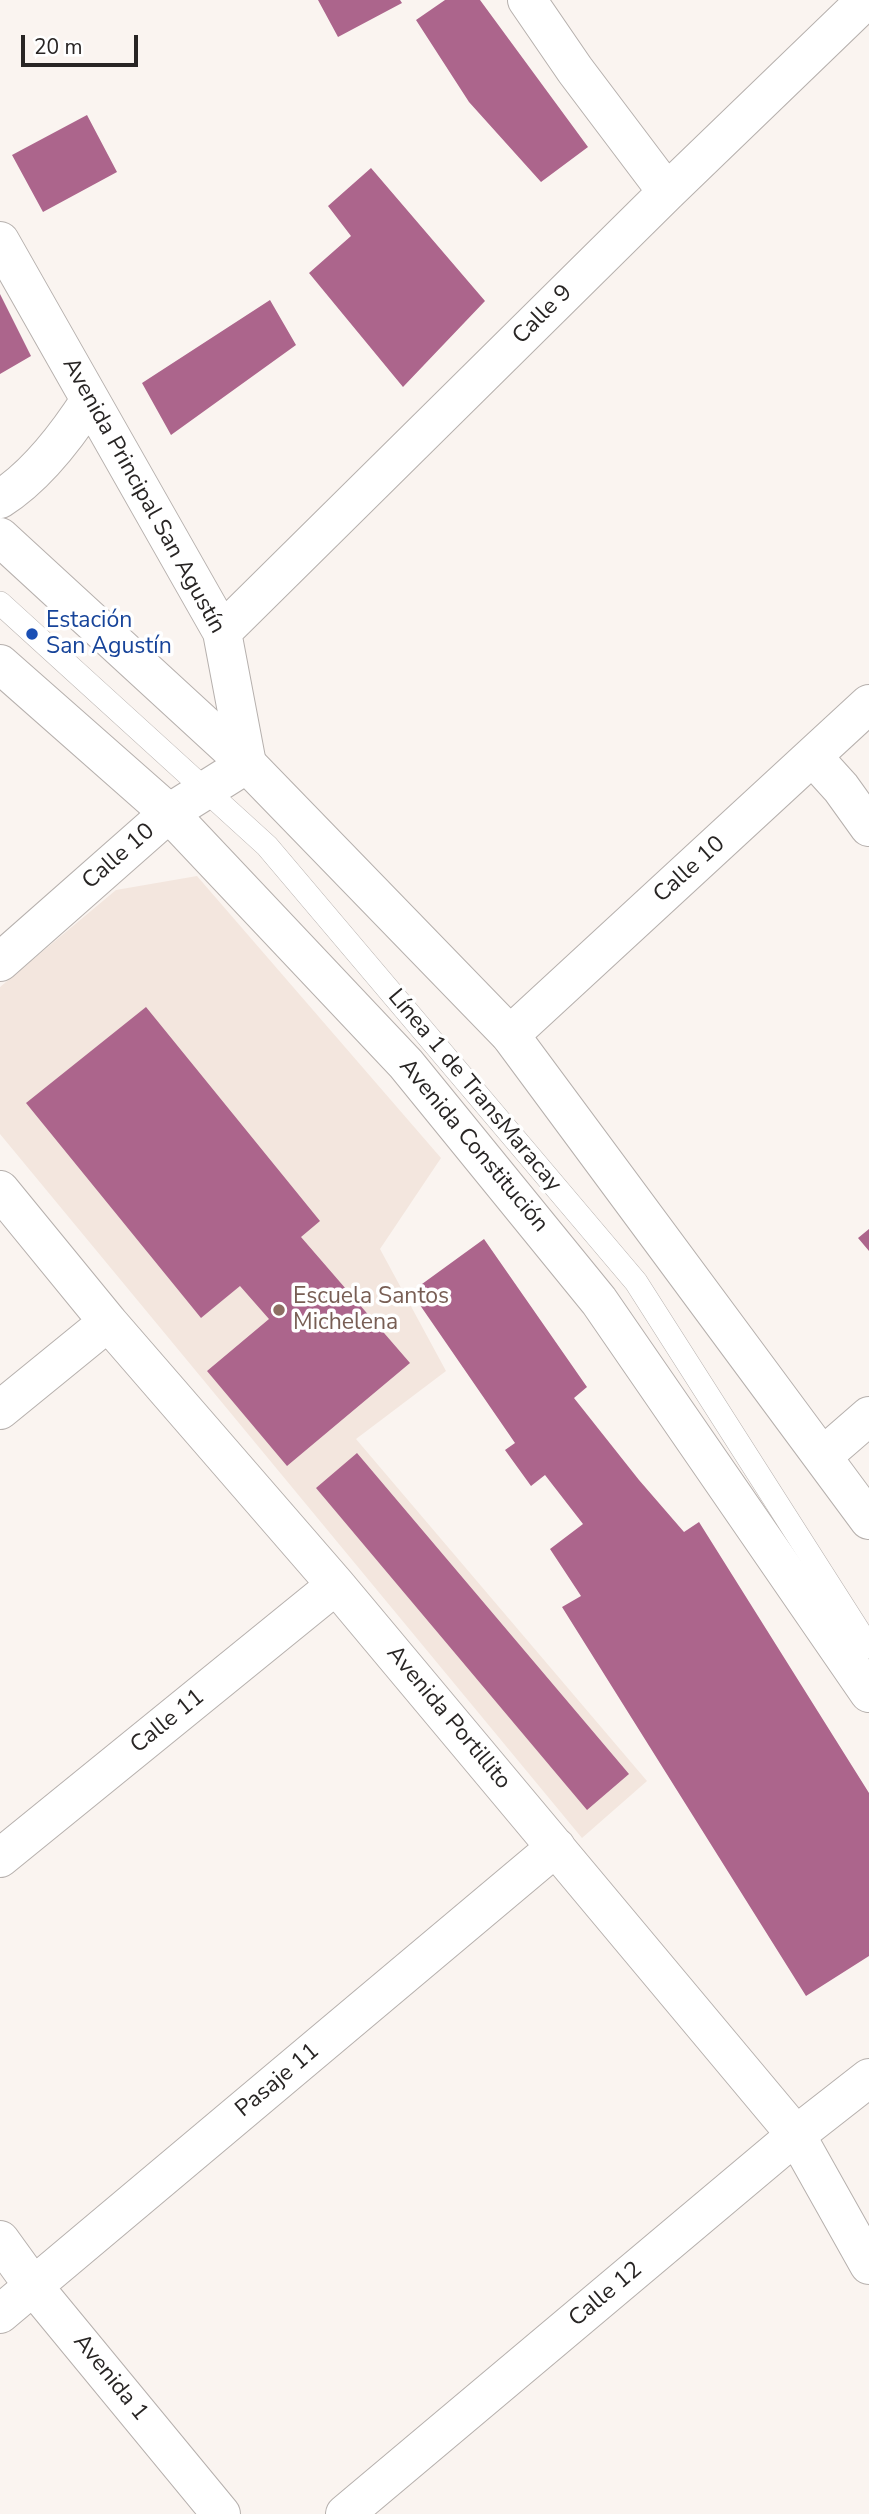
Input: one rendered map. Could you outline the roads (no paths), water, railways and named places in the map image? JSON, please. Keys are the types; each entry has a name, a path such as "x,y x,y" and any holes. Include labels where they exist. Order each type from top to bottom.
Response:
{"street":[{"path":"527,0 575,70 667,192"},
{"name":"Calle 9","path":"222,632 667,192 866,0"},
{"name":"Avenida Principal San Agustín","path":"0,241 222,632 247,764"},
{"path":"0,499 48,454 73,426 90,400"},
{"path":"0,537 247,764 510,1035 869,1520"},
{"name":"Avenida Constitución","path":"0,664 169,813 406,1064 599,1301 869,1693"},
{"name":"Calle 10","path":"510,1035 869,704"},
{"path":"813,757 841,788 869,828"},
{"name":"Calle 10","path":"0,962 169,813 247,764"},
{"name":"Avenida Portillito","path":"0,1190 108,1322 336,1585 796,2135 869,2265"},
{"path":"0,1410 108,1322"},
{"path":"823,1456 869,1416"},
{"name":"Calle 11","path":"0,1858 336,1585"},
{"name":"Pasaje 11","path":"0,2314 556,1847"},
{"name":"Calle 12","path":"345,2514 796,2135 869,2078"},
{"name":"Avenida 1","path":"0,2240 34,2287 221,2514"}],"lane":[{"name":"Línea 1 de TransMaracay","path":"0,603 267,846 636,1282 869,1647"}],"place":[{"name":"Estación San Agustín","path":"32,634"},
{"name":"Escuela Santos Michelena","path":"279,1310"}]}
